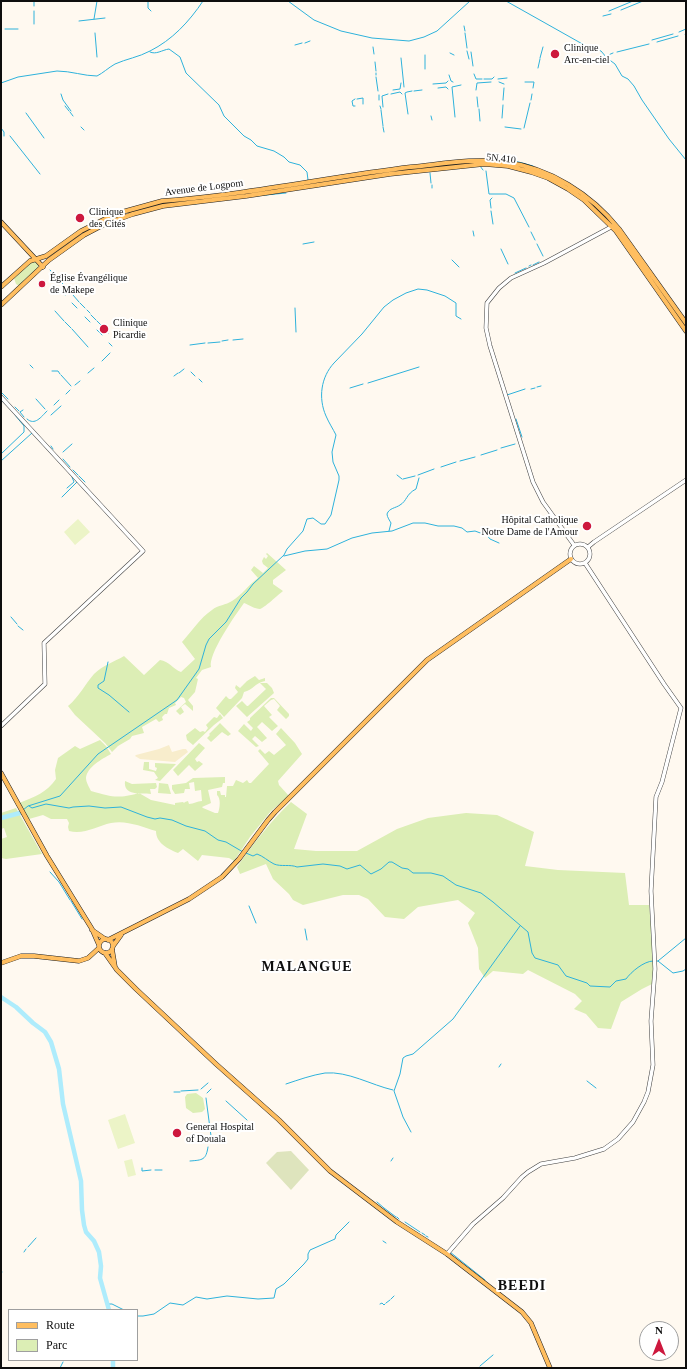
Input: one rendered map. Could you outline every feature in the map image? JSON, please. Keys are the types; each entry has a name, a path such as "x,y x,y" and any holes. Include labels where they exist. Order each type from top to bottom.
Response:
{"main road":[{"name":"Avenue de Logpom","path":"52,254 68,239 102,220 162,201 312,182 369,172 484,160 516,164 550,175 570,185 586,196 614,225"},
{"name":"5N.410","path":"371,178 430,169 484,164 516,168 548,178 568,188 614,225"},
{"name":"Avenue de Logpom","path":"52,254 105,224 133,214 163,206 371,178"},
{"path":"1,222 43,267"},
{"path":"614,225 686,323"},
{"path":"630,247 686,331"},
{"path":"1,287 30,261 52,254"},
{"path":"1,305 43,267 52,254"},
{"path":"1,963 25,956 79,961 88,958 99,946 102,940 107,940 121,934 189,900 205,889 222,876 239,859 276,812 427,660 571,559"},
{"path":"1,773 47,856 92,929 99,946 136,989 216,1064 279,1120 330,1171 388,1215 447,1254 526,1315 531,1323 550,1368"},
{"path":"92,929 112,944 116,967"},
{"path":"92,955 108,953 113,948 121,934"}],"street":[{"path":"574,546 543,502 533,482 490,346 486,328 487,303 495,293 512,278 544,263 614,225"},
{"path":"1,397 143,551 44,643 45,684 1,726"},
{"path":"588,548 594,542 686,480"},
{"path":"581,544 588,548 590,556 585,563 577,564 571,559 570,552 574,546 581,544"},
{"path":"447,1254 473,1224 503,1198 528,1172 541,1164 594,1153 614,1143 640,1112 650,1086 653,1065 651,1021 655,980 651,898 656,797 662,782 681,708 585,563"}],"shaded area":[{"path":"169,745 172,752 186,749 188,752 175,762 140,759 135,756 159,749"}],"green space":[{"path":"35,261 38,264 38,269 19,286 16,284 14,278 31,262"},
{"path":"78,519 90,532 75,545 64,532"},
{"path":"267,553 286,570 273,580 273,584 283,591 260,609 244,603 218,644 211,661 211,667 202,670 196,678 198,679 195,692 188,700 193,706 193,711 185,704 181,707 184,712 180,715 176,711 186,702 184,698 181,697 175,703 176,705 169,708 167,714 162,717 163,720 159,722 156,719 142,727 144,733 132,736 112,752 68,706 97,671 124,656 144,675 160,660 166,662 181,672 195,659 182,642 208,613 214,608 236,599 258,578 251,570 254,566 263,573 268,568 262,561 264,557 266,559 268,556 266,554"},
{"path":"255,676 259,680 265,678 265,681 244,692 242,698 224,717 216,708 226,696 231,699 238,692 235,688 236,685 240,688"},
{"path":"260,683 267,683 272,688 274,693 247,717 236,706 242,701 248,706 266,689"},
{"path":"271,698 274,698 289,714 289,716 286,719 277,710 280,706 274,699 264,706 272,715 269,717 278,726 272,731 262,722 257,727 267,738 262,742 255,736 252,739 259,746 256,747 238,731 244,724 251,731 253,728 247,722"},
{"path":"220,714 223,718 193,745 187,740 186,735 195,728 200,732 205,732 208,728 206,725 214,717 217,718"},
{"path":"220,723 231,734 228,736 222,732 211,742 207,738"},
{"path":"281,728 295,743 302,754 278,781 279,785 289,796 271,811 250,837 234,861 229,858 202,855 198,861 183,849 178,853 160,842 156,831 129,823 117,822 80,832 69,831 69,823 67,819 51,819 43,815 29,819 19,803 40,794 52,784 56,779 55,770 58,758 75,746 80,749 100,740 111,754 103,758 89,770 86,781 91,791 104,795 115,796 125,796 139,793 151,800 175,805 175,803 184,803 188,801 189,804 191,804 202,801 201,790 195,791 194,782 189,783 190,789 185,789 184,793 175,794 172,789 172,785 186,783 193,778 225,777 225,783 223,783 222,787 208,790 211,803 202,807 218,813 220,803 217,791 220,791 221,795 225,795 226,797 227,786 233,786 236,780 243,783 247,780 251,783 269,764 258,751 260,749 265,754 269,751 274,755 286,745 276,734"},
{"path":"199,743 205,748 195,759 197,762 199,761 203,764 195,771 189,765 178,776 173,770"},
{"path":"144,762 149,762 149,769 156,771 157,768 155,767 155,763 176,764 160,781 155,780 158,778 154,772 143,770"},
{"path":"125,781 132,784 156,783 157,787 155,789 150,789 151,794 134,793 127,789 125,786"},
{"path":"159,783 168,784 171,794 158,793"},
{"path":"291,802 307,814 294,849 316,851 357,851 397,829 428,818 466,813 497,815 534,832 525,866 558,870 625,873 629,905 649,905 654,949 654,983 621,1002 611,1029 598,1028 586,1014 574,1009 582,1001 575,994 528,970 523,974 493,971 485,978 479,969 478,948 468,923 475,913 458,900 418,907 404,919 385,917 368,899 359,895 343,895 303,905 293,900 289,894 273,879 266,864 240,874 237,867 243,858 269,825"},
{"path":"16,808 42,854 6,859 1,858 1,839 7,837 4,828 1,829 1,813"},
{"path":"196,1093 203,1098 205,1109 202,1112 193,1113 186,1108 185,1097 187,1094"},
{"path":"125,1114 135,1143 118,1149 108,1120"},
{"path":"291,1151 309,1170 291,1190 266,1163 277,1152"},
{"path":"132,1159 136,1175 128,1177 124,1161"}],"waterway":[{"path":"34,1 34,6"},
{"path":"94,19 97,1"},
{"path":"148,1 148,8 151,11"},
{"path":"1,83 18,77 57,71 97,76 115,64 146,53 166,42 186,23 203,1"},
{"path":"288,1 314,20 341,31 372,38 409,41 424,37 437,31 470,1"},
{"path":"506,1 586,46 601,51 615,64 622,76 628,79 634,86 669,139 686,160"},
{"path":"609,11 633,1"},
{"path":"621,10 643,1"},
{"path":"34,11 34,24"},
{"path":"603,16 611,14"},
{"path":"79,21 105,18"},
{"path":"464,26 465,31"},
{"path":"5,29 18,29"},
{"path":"679,32 686,29"},
{"path":"95,33 97,57"},
{"path":"465,33 467,48"},
{"path":"652,40 673,34"},
{"path":"657,42 678,36"},
{"path":"305,43 310,41"},
{"path":"295,45 302,43"},
{"path":"617,52 649,44"},
{"path":"373,47 374,54"},
{"path":"540,58 543,47"},
{"path":"150,52 157,53 169,49 180,57 186,73 219,105 224,116 244,136 257,146 274,151 289,162 300,165 307,172 308,180"},
{"path":"467,51 469,59"},
{"path":"471,52 473,66"},
{"path":"450,53 454,55"},
{"path":"606,56 613,53"},
{"path":"425,55 425,69"},
{"path":"401,58 404,87"},
{"path":"538,68 540,59"},
{"path":"375,62 376,71"},
{"path":"474,74 476,79 482,79"},
{"path":"449,75 451,81 453,82"},
{"path":"376,77 378,91"},
{"path":"484,79 492,79 494,77"},
{"path":"498,79 507,78"},
{"path":"433,84 446,83 448,81"},
{"path":"476,90 477,83 491,82"},
{"path":"499,82 504,84"},
{"path":"525,82 534,82 533,88"},
{"path":"393,90 400,89 401,83"},
{"path":"455,117 452,87 461,85"},
{"path":"438,88 446,87 448,89"},
{"path":"503,100 504,88"},
{"path":"414,91 422,90"},
{"path":"408,114 405,93 412,91"},
{"path":"391,94 400,92 402,94"},
{"path":"61,94 63,100 71,111"},
{"path":"383,107 382,96 388,94"},
{"path":"531,100 532,94"},
{"path":"379,95 379,100"},
{"path":"477,97 478,107"},
{"path":"357,99 363,98 363,104"},
{"path":"355,99 352,101 353,106 355,106"},
{"path":"524,128 530,103"},
{"path":"502,118 503,105"},
{"path":"65,106 69,111"},
{"path":"479,109 480,121"},
{"path":"381,110 383,126"},
{"path":"70,112 73,116"},
{"path":"26,113 44,138"},
{"path":"431,116 432,120"},
{"path":"81,127 84,130"},
{"path":"383,127 384,132"},
{"path":"505,127 521,129"},
{"path":"1,128 4,132 4,136"},
{"path":"10,136 40,174"},
{"path":"515,161 533,166"},
{"path":"480,166 483,170"},
{"path":"486,171 489,194 506,194 514,198 529,227"},
{"path":"430,173 431,183"},
{"path":"266,195 286,193"},
{"path":"256,196 265,195"},
{"path":"491,208 490,200 492,198"},
{"path":"195,204 200,203"},
{"path":"491,211 493,224"},
{"path":"1,225 4,228"},
{"path":"473,231 474,236"},
{"path":"531,232 535,240"},
{"path":"303,244 314,242"},
{"path":"537,244 543,256"},
{"path":"501,249 508,264"},
{"path":"452,260 459,267"},
{"path":"533,265 539,262"},
{"path":"515,273 526,268"},
{"path":"50,270 60,281"},
{"path":"61,282 64,285"},
{"path":"65,287 70,292"},
{"path":"23,810 28,806 60,796 98,754 177,700 199,669 209,639 226,622 241,598 253,584 284,555 287,549 303,531 307,519 313,518 321,524 325,524 331,515 339,480 339,476 333,462 332,452 336,435 327,419 322,402 322,388 324,381 334,363 362,334 384,307 406,293 418,289 427,290 445,296 456,303 456,316 461,319"},
{"path":"62,291 65,295"},
{"path":"73,295 79,302"},
{"path":"72,303 77,308"},
{"path":"80,303 85,308"},
{"path":"295,308 296,332"},
{"path":"87,310 90,313"},
{"path":"55,311 64,321"},
{"path":"91,315 96,320"},
{"path":"85,317 90,322"},
{"path":"97,321 104,328"},
{"path":"65,322 71,328"},
{"path":"72,329 88,347"},
{"path":"104,329 108,333"},
{"path":"97,330 102,335"},
{"path":"233,340 243,339"},
{"path":"222,341 228,340"},
{"path":"208,343 220,342"},
{"path":"109,343 112,346"},
{"path":"190,345 205,343"},
{"path":"102,361 110,353"},
{"path":"30,365 33,368"},
{"path":"368,383 419,367"},
{"path":"88,373 94,368"},
{"path":"179,373 184,369"},
{"path":"52,371 58,371 60,374"},
{"path":"191,372 195,376"},
{"path":"174,376 178,373"},
{"path":"61,375 71,386"},
{"path":"199,379 202,382"},
{"path":"75,385 80,381"},
{"path":"350,388 363,384"},
{"path":"537,387 541,386"},
{"path":"531,389 535,388"},
{"path":"507,395 525,389"},
{"path":"66,394 70,390"},
{"path":"1,392 8,399"},
{"path":"36,399 45,409"},
{"path":"54,405 59,400"},
{"path":"51,415 61,406"},
{"path":"15,407 19,411"},
{"path":"23,410 20,412 24,417"},
{"path":"27,419 33,422 47,411"},
{"path":"1,454 24,432 24,426 15,415"},
{"path":"516,419 522,437"},
{"path":"1,461 32,433"},
{"path":"63,452 72,444"},
{"path":"501,448 515,444"},
{"path":"481,455 497,450"},
{"path":"460,461 475,457"},
{"path":"63,459 70,467"},
{"path":"441,467 456,462"},
{"path":"418,475 434,469"},
{"path":"73,470 78,475"},
{"path":"397,475 402,479"},
{"path":"79,476 85,482"},
{"path":"403,479 415,476"},
{"path":"67,488 74,482 72,477"},
{"path":"389,531 391,523 387,515 388,512 402,503 410,493 416,489 419,478"},
{"path":"62,497 77,482"},
{"path":"284,556 305,551 327,549 352,538 372,533 392,531 413,523 454,526 462,528 467,532 475,531 483,534 485,533 490,539 499,543"},
{"path":"11,617 17,624"},
{"path":"18,626 23,630"},
{"path":"108,662 104,681 98,685 98,688 129,712"},
{"path":"29,806 32,808 46,804 69,808 89,806 105,808 121,807 147,817 172,820 186,826 205,831 218,840 226,842 243,852"},
{"path":"1,818 20,813"},
{"path":"246,853 253,856 257,854 274,864 297,867 323,864 340,866 347,869 360,865 371,874 381,869 389,862 392,862 402,868 408,869 413,873 431,873 443,876 456,885 481,893 528,932 532,953 535,958 558,965 566,976 587,983 590,986 610,987 616,981 626,979 634,970 642,965 649,961 653,961"},
{"path":"50,872 59,882 70,900"},
{"path":"71,901 82,919"},
{"path":"249,906 256,923"},
{"path":"411,1132 403,1117 394,1091 400,1074 403,1058 413,1054 453,1019 520,926"},
{"path":"305,929 307,940"},
{"path":"658,961 686,938"},
{"path":"656,961 673,973 686,969"},
{"path":"1,997 16,1007 45,1032 51,1042 59,1069 63,1104 81,1181 84,1225 86,1232 94,1241 99,1252 101,1266 100,1278 109,1309"},
{"path":"286,1084 315,1075 334,1073 351,1076 393,1090"},
{"path":"587,1081 596,1088"},
{"path":"201,1089 208,1083"},
{"path":"207,1093 211,1089"},
{"path":"181,1091 198,1090"},
{"path":"174,1092 180,1092"},
{"path":"206,1098 211,1136 213,1139"},
{"path":"226,1101 247,1120"},
{"path":"190,1161 205,1157 208,1147"},
{"path":"142,1168 142,1171 151,1170"},
{"path":"155,1170 162,1170"},
{"path":"377,1202 384,1208"},
{"path":"384,1208 396,1217"},
{"path":"138,1316 154,1314 170,1303 183,1305 196,1297 207,1299 227,1296 258,1299 274,1298 276,1289 284,1284 304,1264 308,1259 310,1250 335,1239 336,1235 349,1222"},
{"path":"405,1222 420,1232"},
{"path":"28,1247 36,1238"},
{"path":"450,1252 485,1280"},
{"path":"391,1299 394,1296"},
{"path":"386,1303 390,1300"},
{"path":"108,1304 112,1304 122,1309"},
{"path":"380,1304 385,1304"},
{"path":"480,1366 493,1355"},
{"path":"113,1361 113,1368"},
{"path":"60,1368 63,1362"}],"place":[{"name":"Clinique Arc-en-ciel","path":"555,54"},
{"name":"Clinique des Cités","path":"80,218"},
{"name":"Église Évangélique de Makepe","path":"42,284"},
{"name":"Clinique Picardie","path":"104,329"},
{"name":"Hôpital Catholique Notre Dame de l'Amour","path":"587,526"},
{"name":"General Hospital of Douala","path":"177,1133"}],"district":[{"name":"MALANGUE","path":"307,967"},
{"name":"BEEDI","path":"522,1286"}]}
